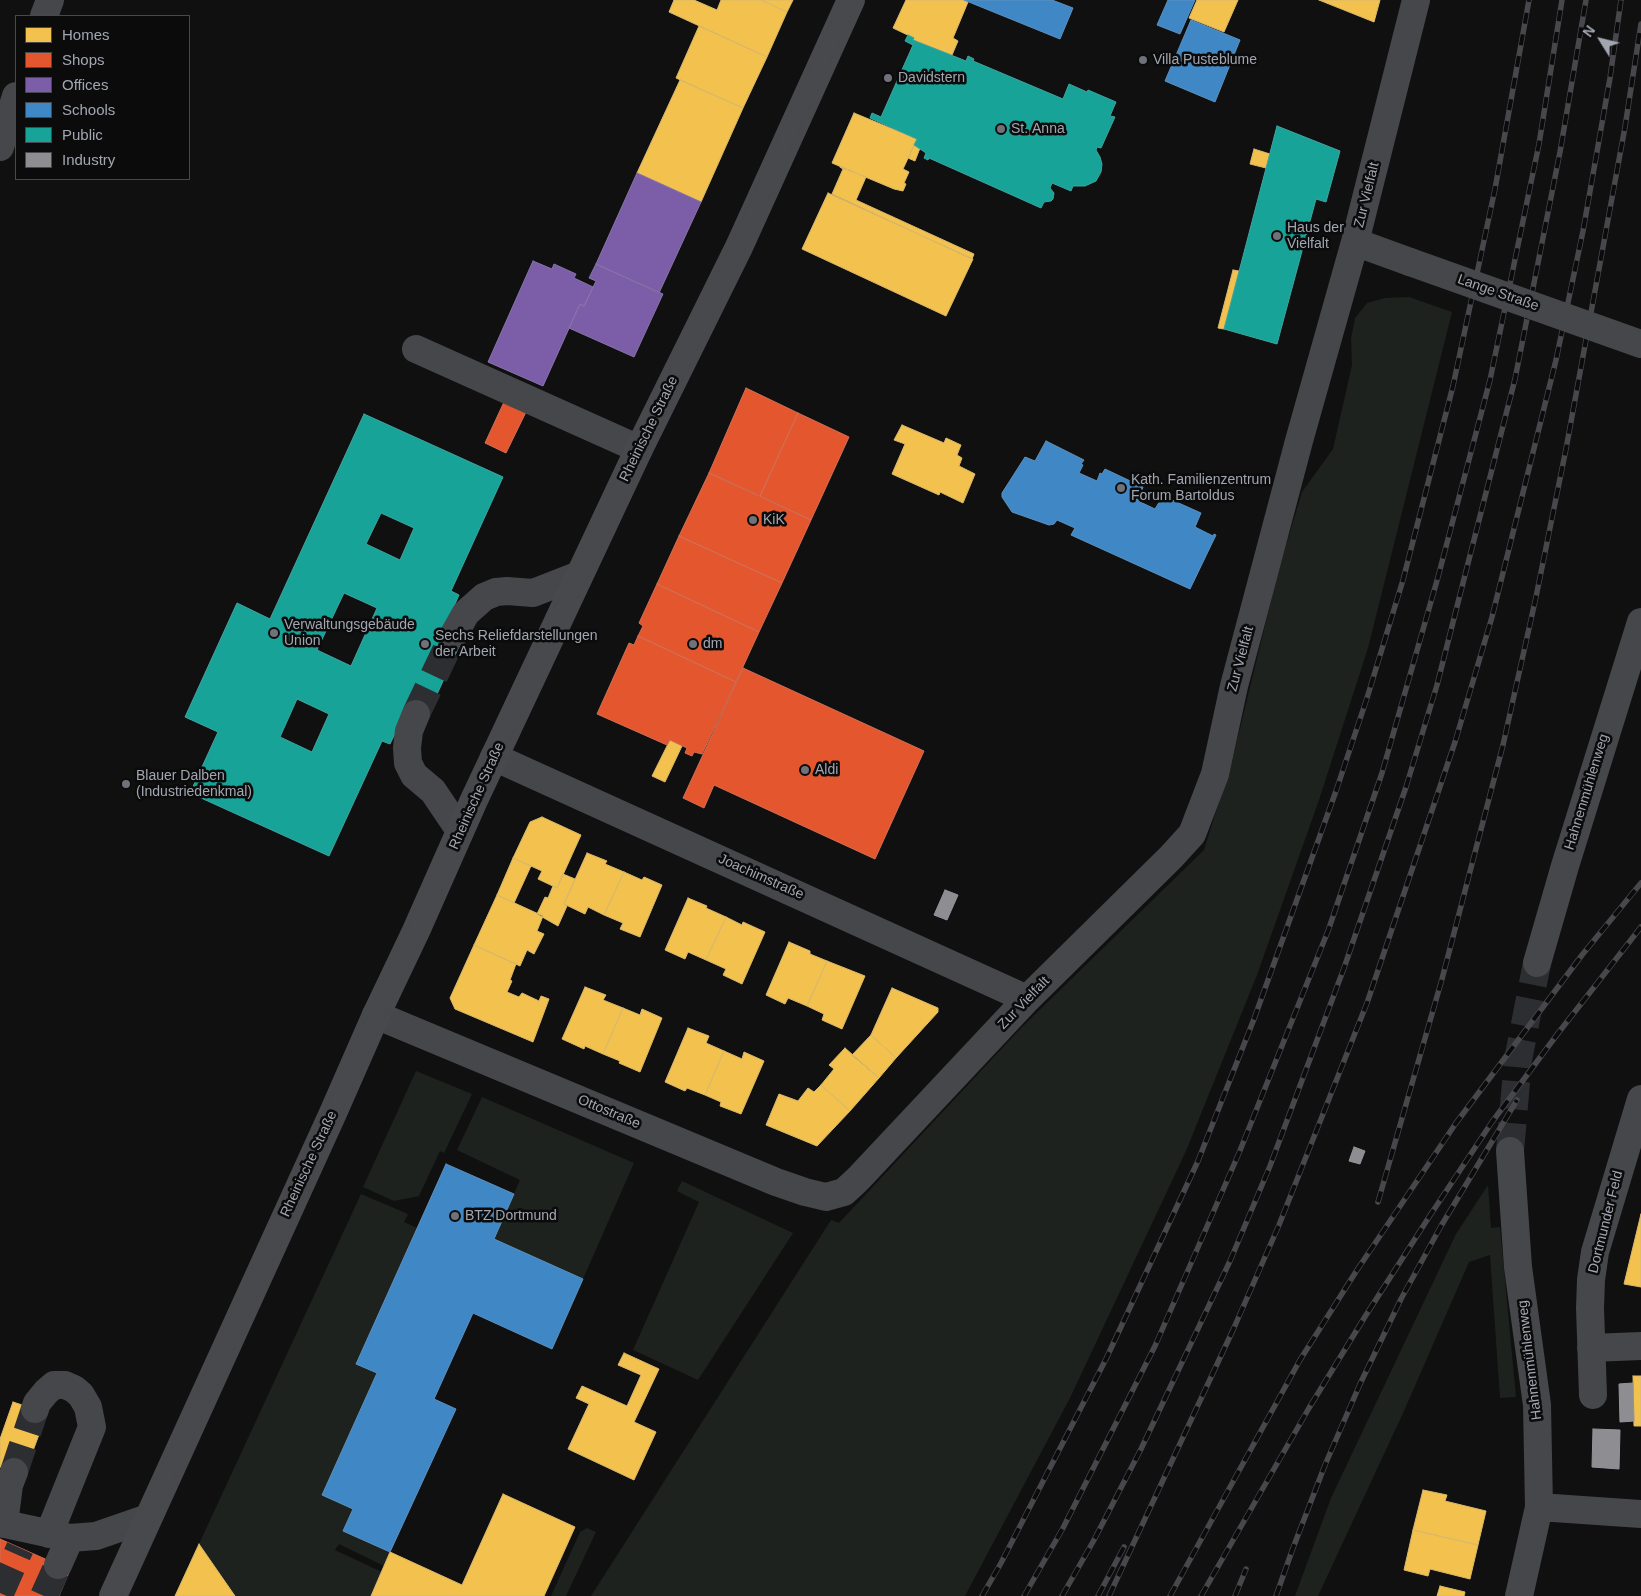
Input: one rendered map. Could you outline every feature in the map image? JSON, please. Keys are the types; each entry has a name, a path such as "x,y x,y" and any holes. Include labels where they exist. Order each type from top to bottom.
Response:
{"main road":[{"name":"Rheinische Straße","path":"113,1596 494,757 639,449 739,248 851,0"}],"street":[{"path":"44,15 50,0"},
{"name":"Zur Vielfalt","path":"844,1192 1027,999 1192,834 1215,774 1236,677 1299,441 1355,242 1416,0"},
{"path":"0,147 15,99"},
{"name":"Lange Straße","path":"1355,242 1641,344"},
{"path":"416,350 639,449"},
{"path":"453,636 466,613 484,597 496,592 508,591 533,593 579,575"},
{"name":"Hahnenmühlenweg","path":"1537,963 1564,866 1641,622"},
{"path":"416,714 409,730 408,763 414,776 432,791 460,831"},
{"name":"Joachimstraße","path":"494,757 1027,999"},
{"name":"Ottostraße","path":"376,1015 776,1182 826,1197 844,1192"},
{"name":"Dortmunder Feld","path":"1593,1395 1591,1280 1596,1252 1641,1099"},
{"name":"Hahnenmühlenweg","path":"1510,1151 1518,1266 1537,1405 1539,1508 1519,1596"},
{"path":"1591,1348 1641,1346"},
{"path":"29,1533 92,1426 88,1407 81,1395 65,1385 54,1386 46,1392 37,1403 35,1409"},
{"path":"14,1472 9,1485 29,1533 58,1565"},
{"path":"1539,1508 1641,1514"},
{"path":"29,1533 96,1536 148,1518"}],"shaded area":[{"path":"1409,297 1452,312 1368,648 1319,800 1257,975 1186,1151 1070,1398 965,1596 591,1596 831,1220 839,1223 1020,1029 1204,850 1233,757 1278,572 1302,492 1333,449 1352,365 1351,339 1355,318 1367,303 1385,298"},
{"path":"416,1071 472,1094 444,1153 440,1151 419,1196 394,1201 363,1187"},
{"path":"482,1097 634,1163 583,1279 494,1239 520,1180 457,1150"},
{"path":"682,1181 793,1233 698,1380 633,1350 699,1202 677,1191"},
{"path":"1488,1185 1491,1228 1500,1227 1516,1397 1500,1398 1490,1255 1469,1262 1404,1411 1318,1596 1295,1596 1331,1498 1456,1234"},
{"path":"361,1194 408,1214 404,1222 417,1228 356,1363 377,1373 322,1494 353,1509 343,1531 390,1552 384,1566 339,1544 335,1550 382,1572 371,1596 235,1596 199,1544"},
{"path":"587,1528 596,1532 566,1596 551,1596 580,1532"}],"building: Homes":[{"path":"674,0 694,0 717,10 721,0 761,0 787,12 767,57 669,12"},
{"path":"761,0 793,0 787,12"},
{"path":"906,0 964,0 968,2 953,38 958,41 952,55 913,40 914,38 893,28"},
{"path":"1197,0 1238,0 1224,32 1189,18"},
{"path":"1319,0 1380,0 1374,22"},
{"path":"699,26 767,57 743,108 676,78"},
{"path":"680,80 743,108 701,202 637,173"},
{"path":"854,113 917,139 903,169 909,172 903,191 832,163"},
{"path":"914,145 920,148 915,161 908,158"},
{"path":"1254,149 1270,154 1266,168 1250,164"},
{"path":"840,167 866,177 856,200 974,254 972,259 832,194 843,169"},
{"path":"828,193 973,259 946,316 802,249"},
{"path":"1233,270 1239,271 1224,329 1218,328"},
{"path":"902,425 944,443 946,438 961,445 957,455 962,458 959,466 975,474 963,503 940,492 939,495 892,474 905,444 894,440"},
{"path":"670,740 682,746 665,782 652,776"},
{"path":"542,817 581,835 557,888 538,879 542,871 513,858 530,822"},
{"path":"587,853 607,861 605,864 624,872 604,915 588,907 585,914 564,904"},
{"path":"513,858 531,866 514,903 497,895"},
{"path":"624,872 642,880 644,877 662,885 640,937 620,929 623,923 604,915"},
{"path":"563,874 575,879 564,904 567,906 558,926 537,914 545,897 548,898 553,886 557,888"},
{"path":"497,895 543,916 537,931 544,934 534,954 527,950 520,966 474,945"},
{"path":"688,898 726,917 706,960 688,952 685,959 665,950"},
{"path":"726,917 742,925 743,922 765,932 742,984 723,975 726,969 706,960"},
{"path":"789,942 827,961 807,1006 788,998 785,1004 766,995"},
{"path":"474,945 516,964 507,992 519,997 522,993 539,1001 541,996 549,999 533,1042 455,1009 450,998"},
{"path":"827,961 865,976 842,1029 822,1020 824,1014 807,1006"},
{"path":"585,987 606,995 603,1000 623,1008 603,1054 585,1046 584,1049 562,1039"},
{"path":"892,988 938,1008 938,1012 896,1058 871,1035"},
{"path":"623,1008 640,1015 642,1009 662,1018 640,1072 603,1054"},
{"path":"688,1028 709,1036 706,1043 724,1051 705,1095 687,1088 685,1091 665,1082"},
{"path":"871,1035 896,1058 879,1078 852,1055"},
{"path":"845,1048 879,1078 850,1111 821,1085 834,1069 829,1065"},
{"path":"724,1051 742,1059 744,1052 764,1061 741,1114 720,1106 721,1102 705,1095"},
{"path":"821,1085 850,1111 817,1146 766,1125 779,1094 798,1101 808,1088 814,1092"},
{"path":"1641,1214 1641,1287 1624,1284"},
{"path":"624,1353 659,1369 634,1422 656,1432 634,1480 568,1449 589,1404 576,1398 582,1386 627,1406 641,1375 618,1365"},
{"path":"1633,1376 1641,1376 1641,1426 1634,1426"},
{"path":"13,1402 47,1413 24,1475 0,1467 0,1439"},
{"path":"1423,1490 1447,1495 1445,1501 1486,1511 1478,1545 1413,1530"},
{"path":"503,1494 575,1527 544,1596 371,1596 390,1552 462,1585"},
{"path":"1413,1530 1478,1545 1470,1579 1430,1569 1428,1576 1404,1570"},
{"path":"199,1544 235,1596 175,1596"},
{"path":"1440,1586 1465,1592 1464,1596 1437,1596"}],"building: Shops":[{"path":"746,388 798,413 760,496 709,473"},
{"path":"504,402 526,412 506,453 485,443"},
{"path":"798,413 849,437 811,520 760,496"},
{"path":"709,473 811,520 782,583 679,536"},
{"path":"679,536 782,583 759,632 657,584"},
{"path":"657,584 759,632 736,682 638,636 643,626 639,623"},
{"path":"638,636 736,682 702,754 694,752 692,756 685,753 687,748 670,740 667,745 597,714 629,643 634,645"},
{"name":"Aldi","path":"743,668 924,751 875,859 714,785 704,808 683,798"},
{"path":"0,1539 70,1570 59,1596 0,1596"}],"building: Offices":[{"path":"637,173 701,202 659,293 596,264"},
{"path":"533,261 552,269 554,264 576,274 574,278 593,287 584,306 580,304 543,386 488,362"},
{"path":"596,264 663,294 634,357 569,328 580,304 584,306 596,281 589,278"}],"building: Schools":[{"path":"964,0 1052,0 1073,8 1060,39"},
{"path":"1168,0 1195,0 1180,34 1157,25"},
{"path":"1191,20 1240,40 1215,102 1165,81"},
{"path":"1046,441 1084,460 1079,473 1097,481 1100,473 1102,474 1105,469 1143,487 1138,501 1155,509 1163,496 1201,513 1195,527 1213,536 1214,534 1216,535 1190,589 1071,535 1075,528 1057,520 1054,524 1049,525 1012,512 1002,497 1002,493 1025,457 1035,461"},
{"path":"446,1164 514,1194 494,1239 583,1279 552,1349 473,1313 434,1399 456,1409 390,1552 343,1531 353,1509 322,1495 377,1373 356,1364"}],"building: Public":[{"name":"St. Anna","path":"908,35 914,38 913,40 966,61 968,56 974,59 973,61 1063,99 1069,84 1116,102 1110,116 1115,117 1101,148 1097,147 1096,150 1102,164 1101,172 1096,181 1085,186 1073,186 1071,191 1052,183 1050,188 1054,193 1053,199 1044,202 1041,208 929,158 928,160 924,158 926,153 914,145 917,139 870,118 872,113 881,117 913,45 905,41"},
{"name":"Haus der Vielfalt","path":"1277,126 1340,151 1326,202 1316,199 1277,344 1224,329"},
{"name":"Verwaltungsgebäude Union","path":"364,414 503,477 451,591 459,595 443,631 462,640 426,718 407,709 390,744 382,741 329,856 190,793 218,732 185,717 237,603 270,619","holes":["381,513 414,528 400,560 366,544","344,593 377,608 351,666 317,650","297,699 329,714 312,752 280,737"]}],"building: Industry":[{"path":"945,890 958,895 947,920 934,915"},
{"path":"1354,1147 1365,1151 1360,1164 1349,1161"},
{"path":"1633,1383 1634,1421 1620,1422 1619,1384"},
{"path":"1593,1429 1620,1430 1619,1469 1592,1467"}],"tunnel":[{"path":"416,714 453,636"},
{"path":"1510,1151 1518,1060 1537,963"},
{"path":"14,1472 35,1409"},
{"path":"0,1593 20,1548"},
{"path":"44,1596 58,1565"}],"tram line":[{"path":"103,1596 518,685 710,290 841,0"},
{"path":"122,1596 500,760 745,250 858,0"}],"railway":[{"path":"982,1596 1001,1563 1106,1359 1198,1161 1254,1019 1336,791 1403,580 1453,386 1495,189 1529,0"},
{"path":"1024,1596 1063,1528 1155,1346 1239,1153 1328,931 1382,773 1438,577 1490,380 1539,144 1562,0"},
{"path":"1062,1596 1094,1540 1141,1449 1230,1261 1270,1166 1344,968 1406,787 1437,685 1515,379 1560,152 1586,0"},
{"path":"1109,1596 1233,1330 1279,1225 1367,1003 1455,742 1492,617 1556,360 1583,231 1610,78 1621,0"},
{"path":"1378,1202 1442,979 1503,745 1566,449 1625,127 1641,24"},
{"path":"1170,1596 1300,1360 1357,1270 1456,1123 1582,955 1641,883"},
{"path":"1201,1596 1309,1408 1429,1217 1492,1122 1641,927"},
{"path":"1276,1596 1325,1465 1360,1384 1401,1299 1441,1226 1517,1100"},
{"path":"1098,1596 1124,1547"},
{"path":"1235,1596 1246,1569"}],"place":[{"name":"Villa Pusteblume","path":"1143,60"},
{"name":"Davidstern","path":"888,78"},
{"name":"St. Anna","path":"1001,129"},
{"name":"Haus der Vielfalt","path":"1277,236"},
{"name":"Kath. Familienzentrum Forum Bartoldus","path":"1121,488"},
{"name":"KiK","path":"753,520"},
{"name":"Verwaltungsgebäude Union","path":"274,633"},
{"name":"Sechs Reliefdarstellungen der Arbeit","path":"425,644"},
{"name":"dm","path":"693,644"},
{"name":"Aldi","path":"805,770"},
{"name":"Blauer Dalben (Industriedenkmal)","path":"126,784"},
{"name":"BTZ Dortmund","path":"455,1216"}]}
